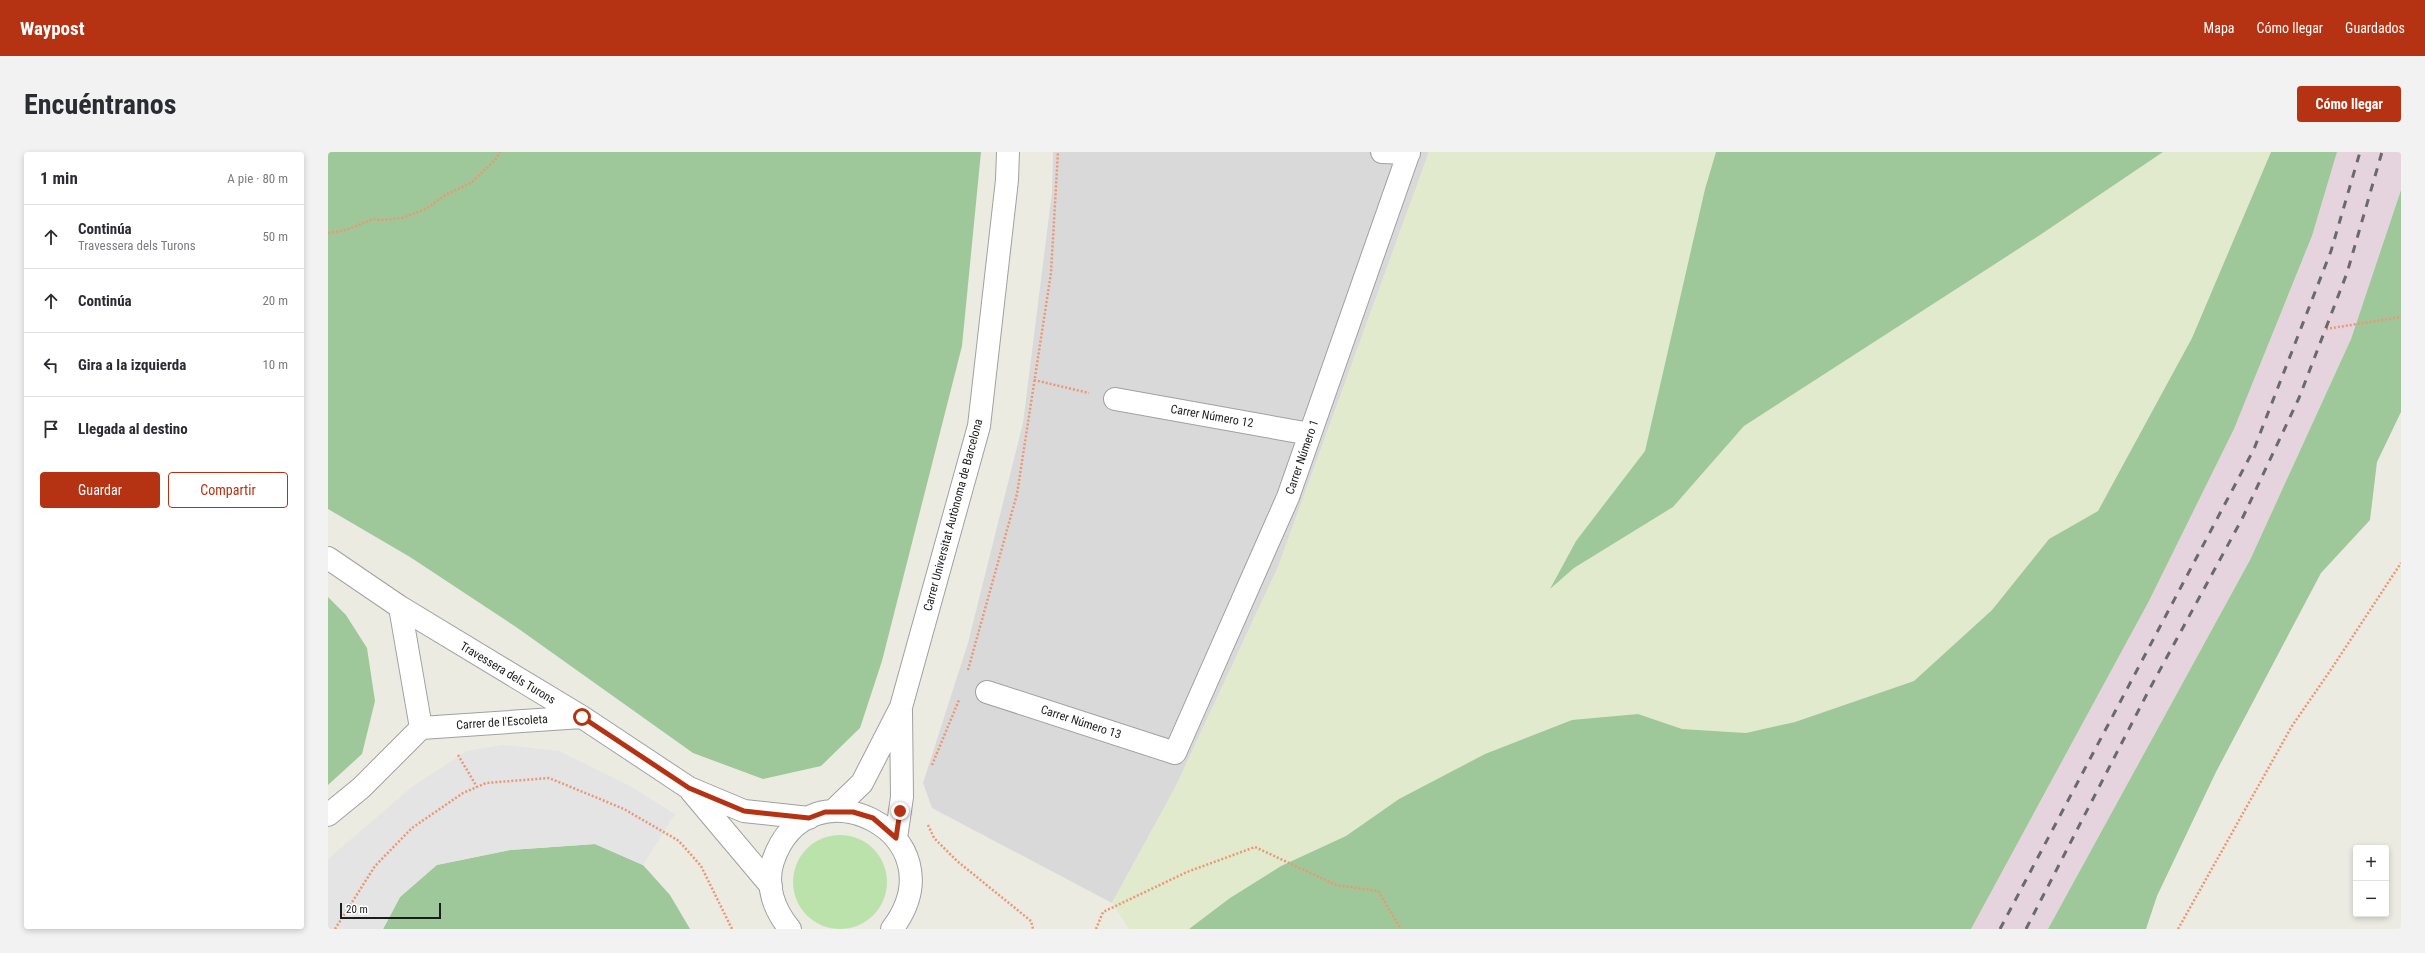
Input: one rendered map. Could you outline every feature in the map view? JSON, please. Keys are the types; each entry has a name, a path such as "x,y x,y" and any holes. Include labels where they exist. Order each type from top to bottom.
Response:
{"street":[{"name":"Carrer Universitat Autònoma de Barcelona","path":"833,811 862,783 901,707 979,426 1007,180 1008,152"},
{"path":"1382,152 1409,152"},
{"name":"Carrer Número 1","path":"1175,753 1288,497 1409,152"},
{"name":"Carrer Número 12","path":"1115,399 1310,434"},
{"name":"Travessera dels Turons","path":"328,558 400,607 582,717 689,788 744,811 809,818"},
{"path":"328,815 362,788 422,728 400,607"},
{"name":"Carrer Número 13","path":"987,692 1175,753"},
{"name":"Carrer Universitat Autònoma de Barcelona","path":"896,838 902,797 901,707"},
{"name":"Carrer de l'Escoleta","path":"422,728 582,717"},
{"name":"Travessera dels Turons","path":"689,788 771,886"},
{"path":"785,926 772,899 771,886 772,866 779,846 797,825 809,818 833,811 863,814 881,824 896,838 908,862 910,884 905,910 892,929"}],"path":[{"path":"328,233 346,230 373,219 402,218 424,210 447,194 471,183 495,160 500,152"},
{"path":"966,675 1017,494 1051,273 1058,152"},
{"path":"2326,329 2401,317"},
{"path":"1034,380 1115,399"},
{"path":"2178,929 2292,726 2401,563"},
{"path":"930,771 961,693"},
{"path":"456,749 477,787"},
{"path":"335,929 375,866 412,828 463,793 486,783 549,778 624,809 679,841 700,866 732,929"},
{"path":"926,819 934,838 957,861 1032,921 1032,929"},
{"path":"1096,929 1104,912 1187,872 1254,847 1336,885 1378,891 1401,929"}],"shaded area":[{"path":"1053,152 1429,152 1278,567 1175,788 1112,903 932,808 923,783 968,643 1023,423 1052,192"},
{"path":"2337,152 2401,152 2401,190 2351,339 2250,560 2048,929 1971,929 2149,601 2234,429 2312,236"},
{"path":"503,745 559,751 630,786 675,814 643,865 595,844 510,850 437,865 400,897 383,929 328,929 328,859 413,786 467,751"}],"green space":[{"path":"328,152 981,152 962,346 882,661 860,728 821,766 763,779 693,753 516,627 410,557 328,509"},
{"path":"1429,152 1716,152 1705,189 1645,451 1576,541 1551,588 1574,568 1673,507 1744,426 2040,235 2163,152 2271,152 2192,338 2098,511 2049,539 1992,610 1914,681 1795,722 1746,733 1682,729 1638,714 1485,754 1399,799 1346,836 1281,866 1230,898 1189,929 1129,929 1112,903 1175,788 1278,567"},
{"path":"1716,152 2163,152 2040,235 1744,426 1673,507 1574,568 1550,589 1576,541 1645,451 1705,189"},
{"path":"2271,152 2337,152 2312,236 2234,429 2149,601 1971,929 1189,929 1230,898 1281,866 1346,836 1399,799 1485,754 1572,720 1638,714 1682,729 1746,733 1795,722 1914,681 1992,610 2049,539 2098,511 2192,338"},
{"path":"2401,190 2401,412 2377,462 2370,520 2321,573 2216,772 2157,896 2146,929 2048,929 2250,560 2351,339"},
{"path":"328,597 346,615 367,648 375,701 362,754 328,785"},
{"path":"840,835 858,838 873,849 884,864 887,882 884,900 873,915 858,926 840,929 822,926 807,915 796,900 793,882 796,864 807,849 822,838"},
{"path":"595,844 643,865 670,895 690,929 383,929 400,897 436,865 510,850"}],"railway":[{"path":"2000,929 2254,449 2331,251 2360,152"},
{"path":"2026,929 2149,690 2242,519 2299,398 2347,273 2382,152"}],"route":[{"path":"582,717 689,788 744,811 758,814 809,818 825,812 853,812 873,818 889,830 896,838 900,811"}]}
